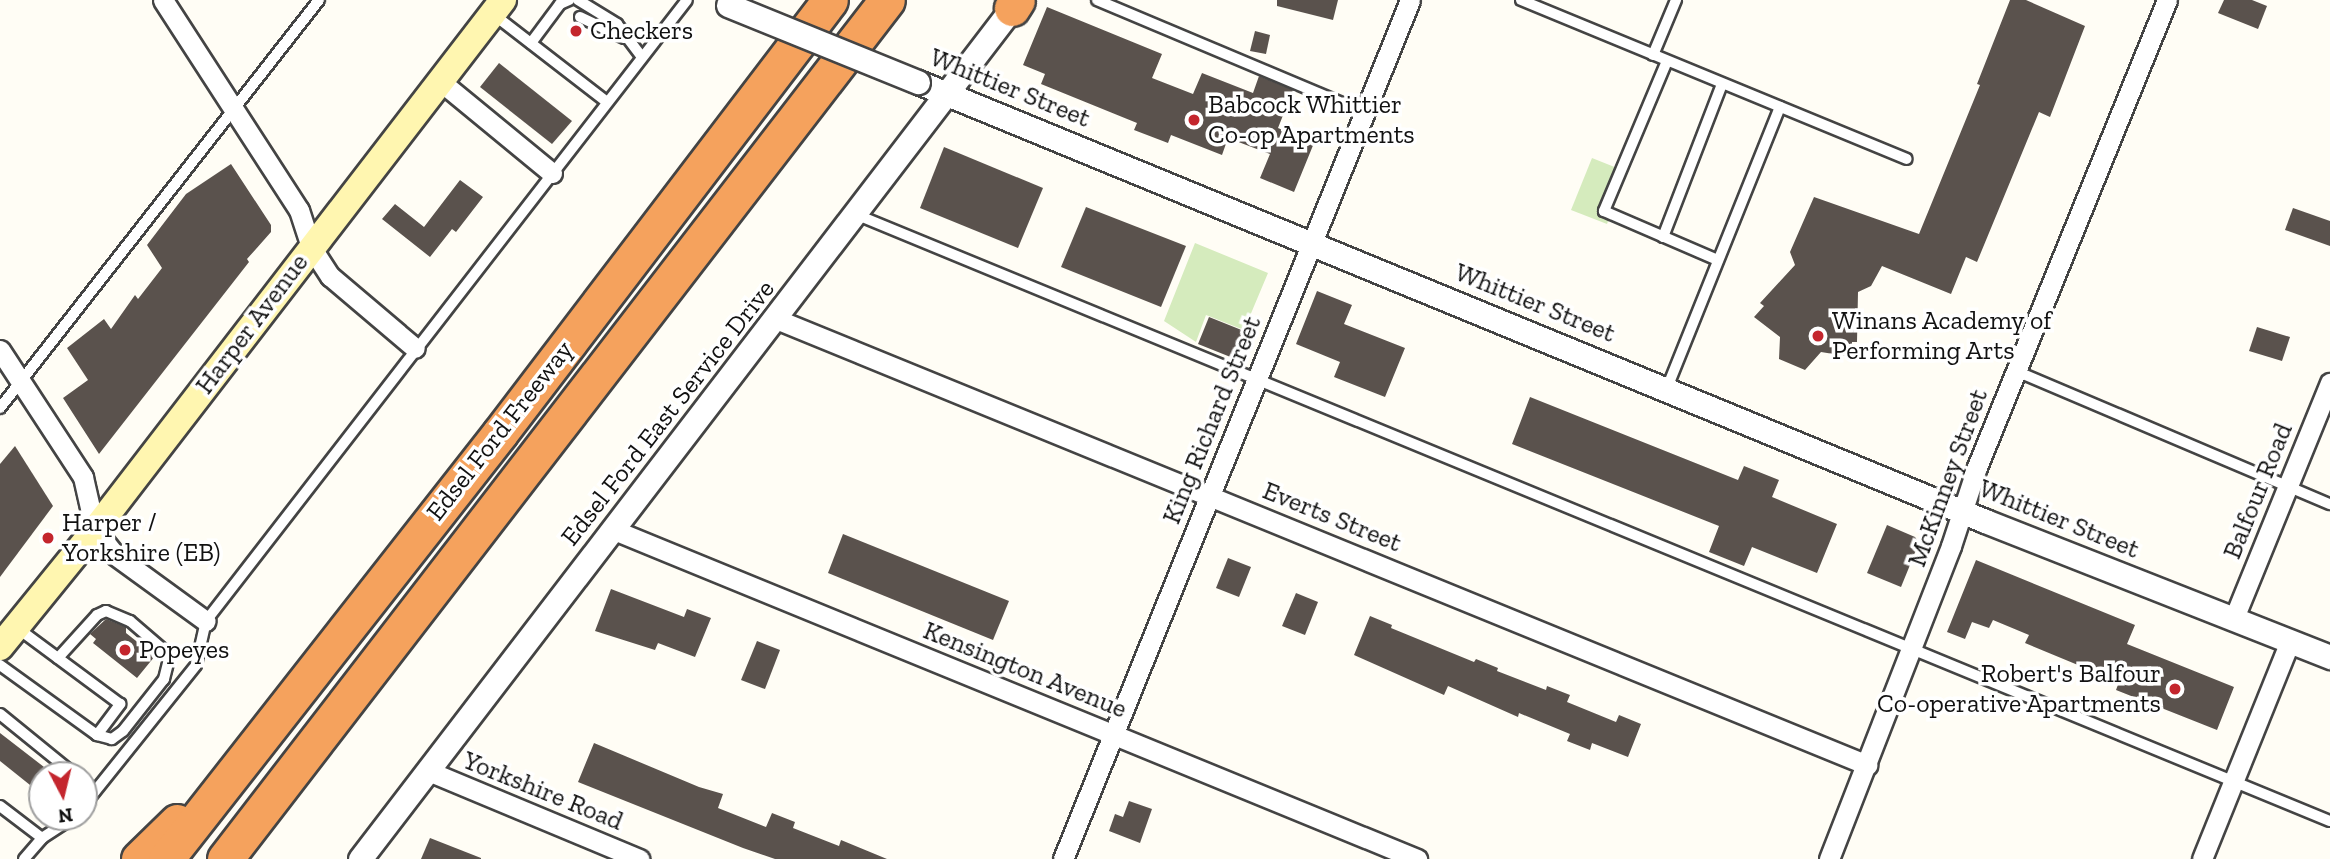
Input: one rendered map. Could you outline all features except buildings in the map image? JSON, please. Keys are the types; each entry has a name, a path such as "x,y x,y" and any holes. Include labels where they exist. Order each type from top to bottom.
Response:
{"highway":[{"name":"Edsel Ford Freeway","path":"166,859 517,410 830,0"},
{"name":"Edsel Ford Freeway","path":"225,859 887,0"},
{"path":"139,859 256,743"}],"main road":[{"name":"Harper Avenue","path":"8,637 94,530 498,7"}],"street":[{"path":"163,0 299,210 311,247 330,276 415,348"},
{"name":"King Richard Street","path":"1063,859 1409,0"},
{"name":"McKinney Street","path":"1829,859 1964,511 1977,467 2168,0"},
{"name":"Whittier Street","path":"724,2 1312,241 1964,511 2330,657"},
{"name":"Edsel Ford East Service Drive","path":"360,859 1016,3"},
{"path":"440,81 552,173"},
{"name":"Everts Street","path":"776,319 1867,765"},
{"path":"0,350 83,477 94,530 115,555 206,621"},
{"name":"Balfour Road","path":"2234,618 2330,383"},
{"name":"Kensington Avenue","path":"614,530 1417,859"},
{"path":"2202,859 2290,640"},
{"name":"Yorkshire Road","path":"428,771 639,859"}],"lane":[{"path":"0,408 319,0"},
{"path":"578,0 617,24 624,38 642,57"},
{"path":"98,787 196,665 206,621 687,0"},
{"path":"1097,0 1364,112"},
{"path":"1521,0 1908,159"},
{"path":"1653,55 1675,0"},
{"path":"531,43 555,11 568,4"},
{"path":"498,7 531,43 607,102"},
{"path":"580,17 624,38"},
{"path":"1667,61 1604,211 1718,260"},
{"path":"1663,237 1722,83"},
{"path":"1667,388 1780,107"},
{"path":"855,214 2330,821"},
{"path":"2016,371 2330,504"},
{"path":"0,665 97,735 107,739 116,738 163,680 169,659 165,651 130,621 106,611 97,615 58,658"},
{"path":"8,637 58,658 120,704 97,735"},
{"path":"0,714 58,761"},
{"path":"135,715 148,725"},
{"path":"0,806 42,838"},
{"path":"24,859 42,838 53,831"}],"green space":[{"path":"1592,158 1627,172 1607,224 1571,210"},
{"path":"1195,243 1268,273 1244,330 1206,315 1196,342 1164,321"}],"place":[{"name":"Checkers","path":"576,31"},
{"name":"Babcock Whittier Co-op Apartments","path":"1194,120"},
{"name":"Winans Academy of Performing Arts","path":"1818,336"},
{"name":"Harper / Yorkshire (EB)","path":"48,538"},
{"name":"Popeyes","path":"125,650"},
{"name":"Robert's Balfour Co-operative Apartments","path":"2175,689"}]}
